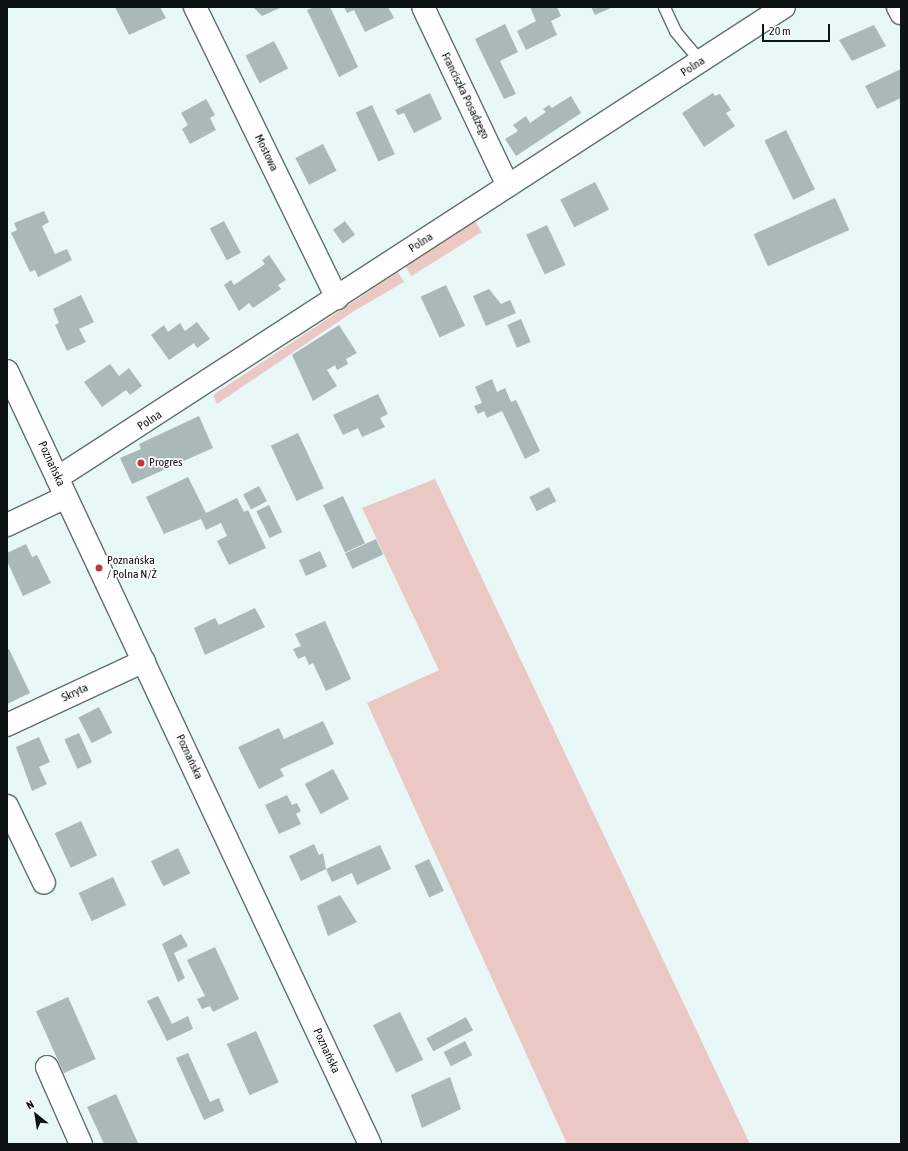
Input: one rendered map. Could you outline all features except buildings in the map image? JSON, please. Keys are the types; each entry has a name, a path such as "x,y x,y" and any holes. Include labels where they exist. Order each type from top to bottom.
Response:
{"street":[{"name":"Mostowa","path":"195,7 337,298"},
{"name":"Franciszka Posadzego","path":"423,7 508,186"},
{"name":"Polna","path":"62,487 337,298 784,7"},
{"path":"898,7 901,13"},
{"name":"Poznańska","path":"7,371 370,1144"},
{"path":"7,525 62,487"},
{"name":"Skryta","path":"7,725 144,661"},
{"path":"7,806 44,883"},
{"path":"47,1067 81,1144"}],"lane":[{"path":"664,7 675,31 701,62"}],"shaded area":[{"path":"475,221 482,232 412,276 405,265"},
{"path":"398,272 404,282 354,311 217,404 213,395"},
{"path":"435,479 750,1144 567,1144 367,703 439,670 362,508"}],"place":[{"name":"Progres","path":"141,463"},
{"name":"Poznańska / Polna N/Ż","path":"99,568"}]}
